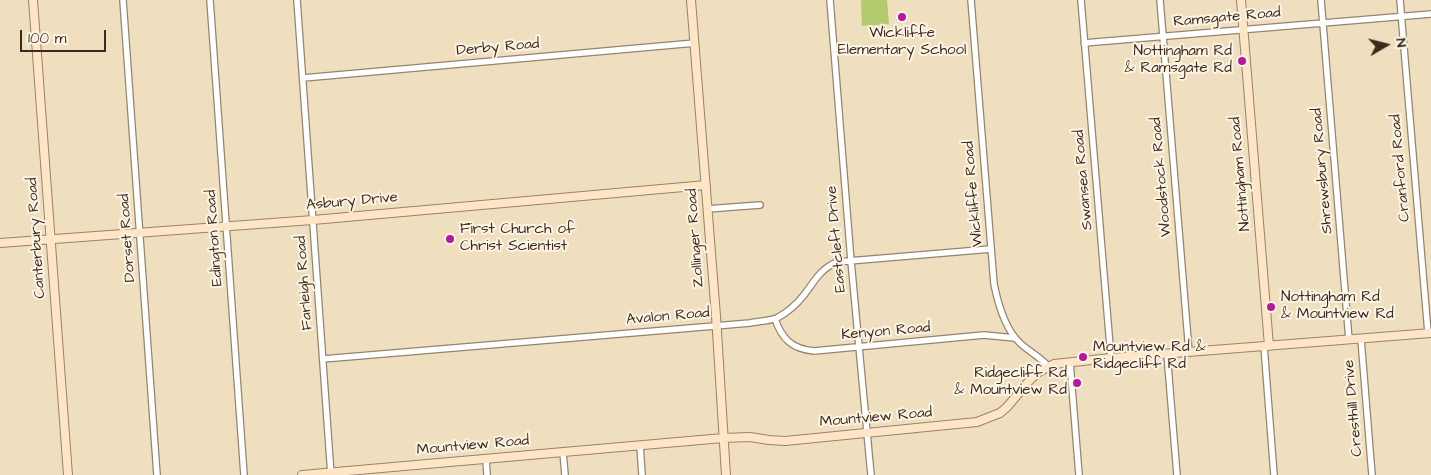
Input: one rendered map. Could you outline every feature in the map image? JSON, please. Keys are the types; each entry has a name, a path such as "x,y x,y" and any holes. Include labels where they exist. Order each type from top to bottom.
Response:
{"street":[{"name":"Canterbury Road","path":"33,0 68,475"},
{"name":"Dorset Road","path":"123,0 158,475"},
{"name":"Edington Road","path":"210,0 244,475"},
{"name":"Farleigh Road","path":"297,0 331,474"},
{"name":"Zollinger Road","path":"692,0 726,475"},
{"name":"Eastcleft Drive","path":"830,0 851,261 871,475"},
{"name":"Wickliffe Road","path":"971,0 996,294 1014,338 1048,366"},
{"name":"Swansea Road","path":"1081,0 1111,358"},
{"name":"Woodstock Road","path":"1160,0 1189,352"},
{"name":"Nottingham Road","path":"1241,0 1266,346"},
{"name":"Shrewsbury Road","path":"1321,0 1349,340"},
{"name":"Cranford Road","path":"1400,0 1429,333"},
{"name":"Ramsgate Road","path":"1084,43 1431,14"},
{"name":"Derby Road","path":"302,78 695,44"},
{"name":"Asbury Drive","path":"0,243 313,220 706,185"},
{"path":"707,209 760,205"},
{"name":"Avalon Road","path":"323,359 750,323 775,319 796,304 825,268 836,262 991,249"},
{"name":"Kenyon Road","path":"775,319 783,335 791,343 798,348 814,351 984,335 1014,338"},
{"name":"Mountview Road","path":"302,475 331,474 723,438 750,437 785,441 968,423 984,420 1000,413 1008,407 1029,381 1048,366 1054,364 1429,333"},
{"name":"Cresthill Drive","path":"1361,339 1372,475"},
{"path":"1266,346 1274,475"},
{"path":"1167,354 1177,475"},
{"path":"1070,362 1079,475"},
{"path":"640,445 642,475"},
{"path":"563,452 565,475"},
{"path":"486,459 487,475"},
{"path":"409,466 410,475"}],"green space":[{"path":"861,0 887,0 889,24 862,26"}],"place":[{"name":"Wickliffe Elementary School","path":"902,17"},
{"name":"Nottingham Rd & Ramsgate Rd","path":"1242,61"},
{"name":"First Church of Christ Scientist","path":"450,239"},
{"name":"Nottingham Rd & Mountview Rd","path":"1271,307"},
{"name":"Mountview Rd & Ridgecliff Rd","path":"1083,357"},
{"name":"Ridgecliff Rd & Mountview Rd","path":"1077,383"}]}
